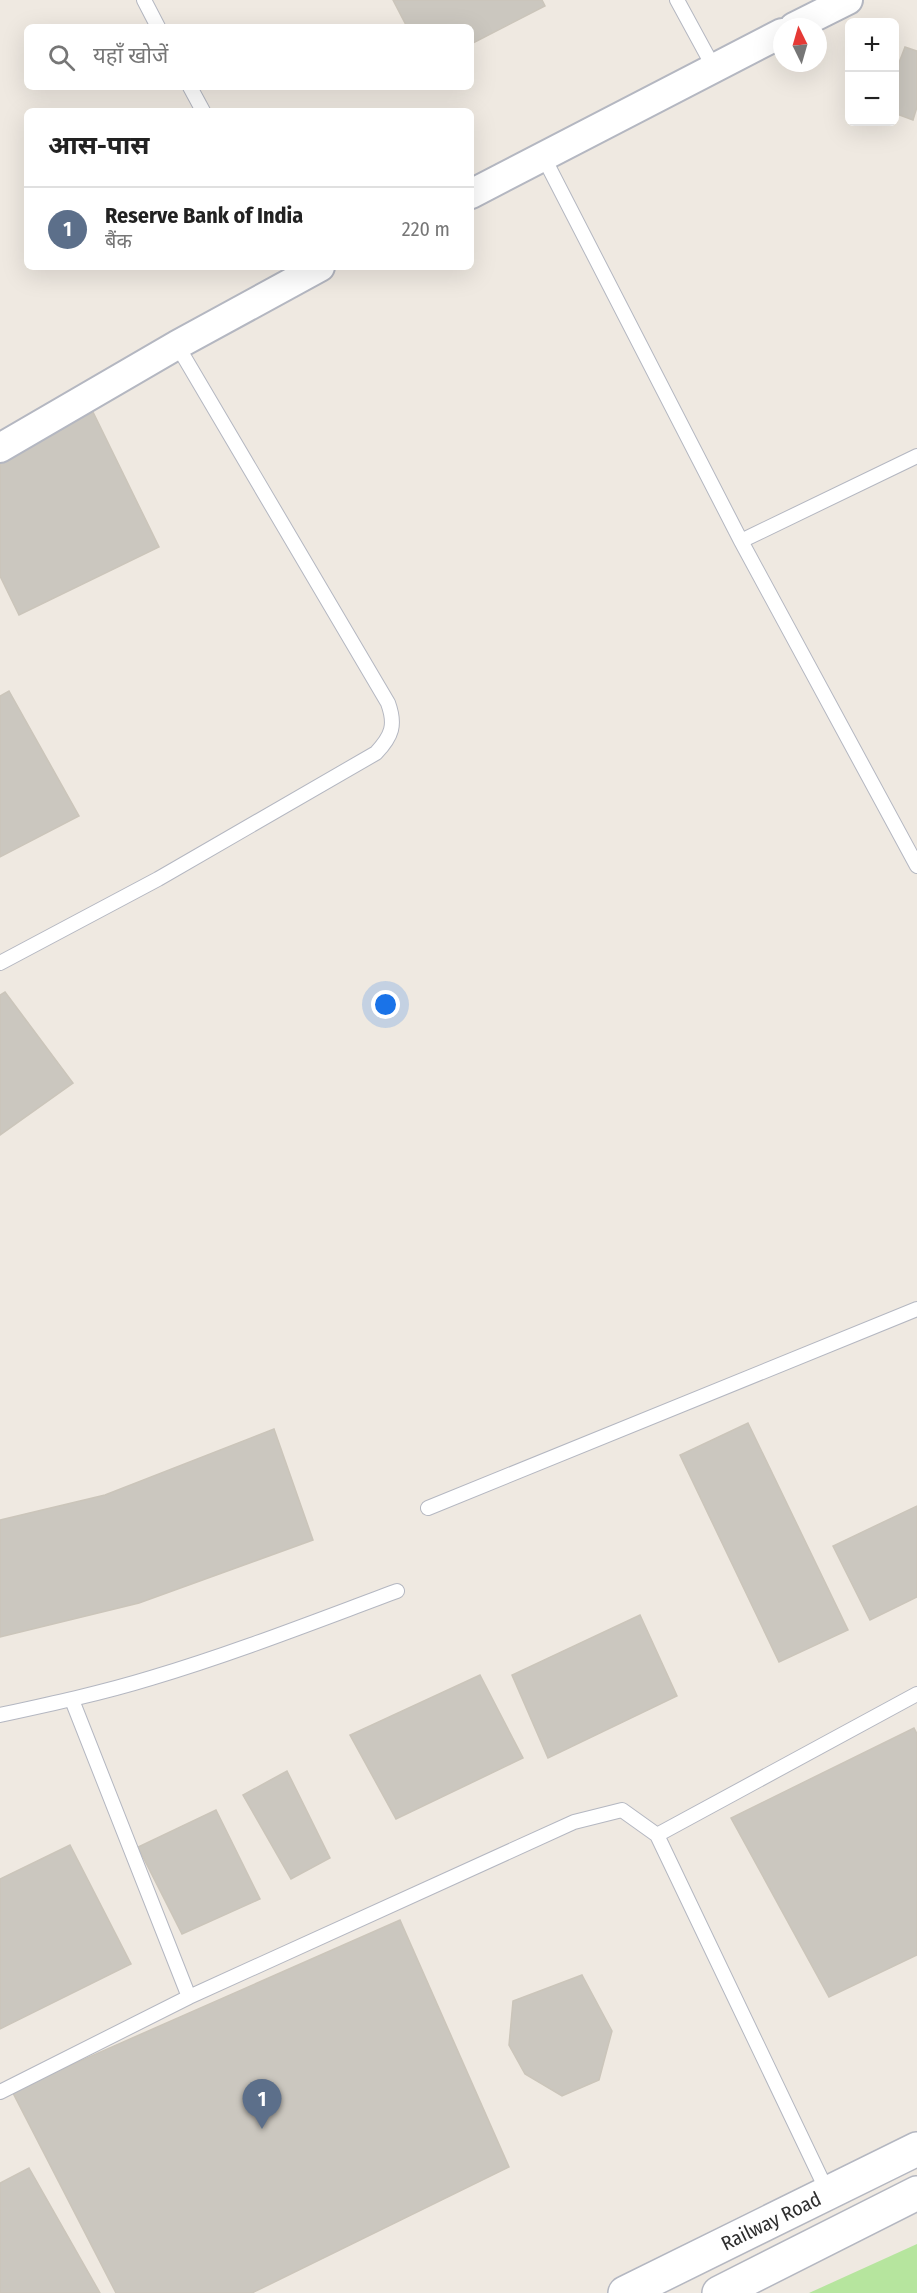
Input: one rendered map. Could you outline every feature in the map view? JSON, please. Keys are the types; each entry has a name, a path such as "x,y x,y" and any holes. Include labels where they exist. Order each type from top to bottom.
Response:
{"main road":[{"name":"Railway Road","path":"625,2293 917,2149"},
{"path":"719,2293 917,2193"}],"street":[{"path":"812,18 848,0"},
{"path":"474,193 773,38"},
{"path":"0,448 177,345 291,273"}],"lane":[{"path":"144,0 156,24"},
{"path":"677,0 714,68"},
{"path":"192,90 201,108"},
{"path":"544,158 741,541 917,866"},
{"path":"0,963 158,879 376,753 390,738 394,719 388,703 177,345"},
{"path":"741,541 917,456"},
{"path":"428,1508 917,1309"},
{"path":"0,1715 72,1700 229,1653 397,1591"},
{"path":"657,1835 917,1694"},
{"path":"72,1700 189,1997"},
{"path":"0,2092 189,1997 574,1822 621,1810 657,1835 828,2193"}],"green space":[{"path":"917,2244 917,2293 809,2293"}],"building":[{"path":"393,0 542,0 545,6 474,42 474,24 405,24"},
{"path":"905,47 917,51 917,107 913,120 899,115 899,63"},
{"path":"93,412 159,547 19,615 0,576 0,458"},
{"path":"9,691 79,816 0,857 0,696"},
{"path":"5,992 73,1083 0,1135 0,995"},
{"path":"748,1423 848,1630 779,1662 680,1455"},
{"path":"274,1429 313,1540 139,1603 0,1637 0,1520 105,1495"},
{"path":"917,1506 917,1597 870,1620 833,1546"},
{"path":"640,1615 677,1696 548,1758 512,1675"},
{"path":"480,1675 523,1758 396,1819 350,1735"},
{"path":"914,1728 917,1734 917,1955 829,1997 731,1818"},
{"path":"287,1771 330,1858 291,1879 243,1795"},
{"path":"216,1810 260,1899 182,1934 138,1847"},
{"path":"70,1845 131,1964 0,2029 0,1879"},
{"path":"400,1920 509,2167 252,2293 116,2293 12,2091"},
{"path":"582,1975 612,2031 599,2080 562,2096 525,2074 509,2045 513,2001"},
{"path":"29,2168 100,2293 0,2293 0,2183"}],"place":[{"name":"Reserve Bank of India","path":"262,2129"}]}
